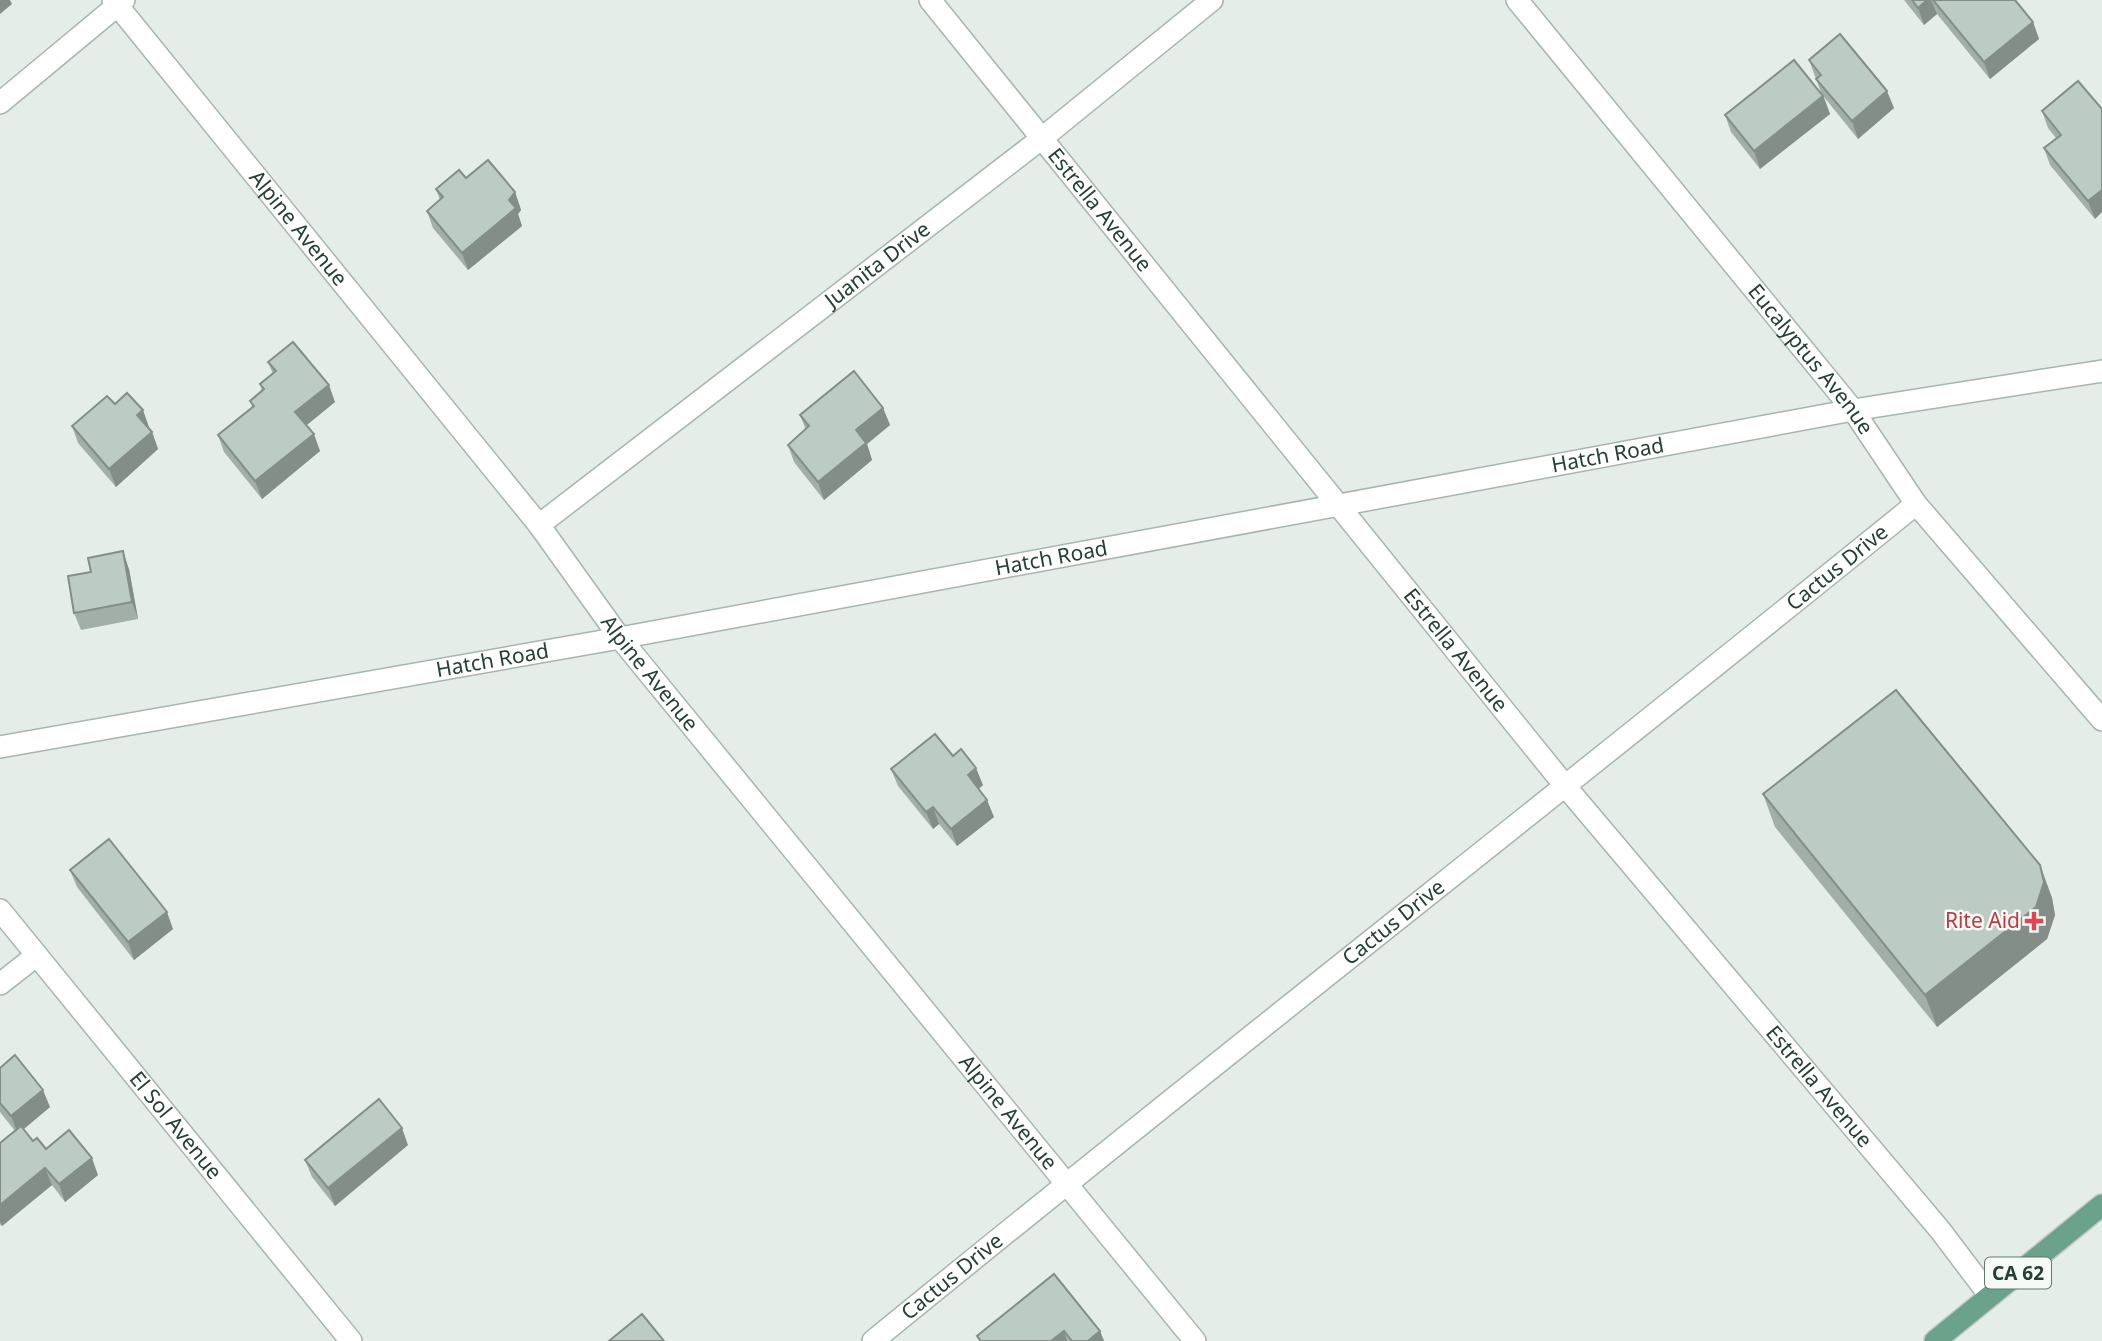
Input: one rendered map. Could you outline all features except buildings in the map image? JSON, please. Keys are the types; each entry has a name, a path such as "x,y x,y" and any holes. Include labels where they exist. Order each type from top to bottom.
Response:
{"main road":[{"name":"CA 62","path":"1935,1341 2102,1205"}],"street":[{"name":"Estrella Avenue","path":"930,0 1566,787 1940,1230 1990,1296"},
{"name":"Juanita Drive","path":"539,525 1041,139 1212,0"},
{"name":"Eucalyptus Avenue","path":"1517,0 1853,410 1916,504 2102,720"},
{"path":"0,103 118,2"},
{"name":"Alpine Avenue","path":"118,2 539,525 620,638 1195,1341"},
{"name":"Hatch Road","path":"0,747 620,638 1853,410 2102,371"},
{"name":"Cactus Drive","path":"873,1341 1067,1182 1566,787 1916,504"},
{"name":"El Sol Avenue","path":"0,910 351,1341"},
{"path":"0,984 37,955"}],"place":[{"name":"Rite Aid","path":"2034,921"}]}
